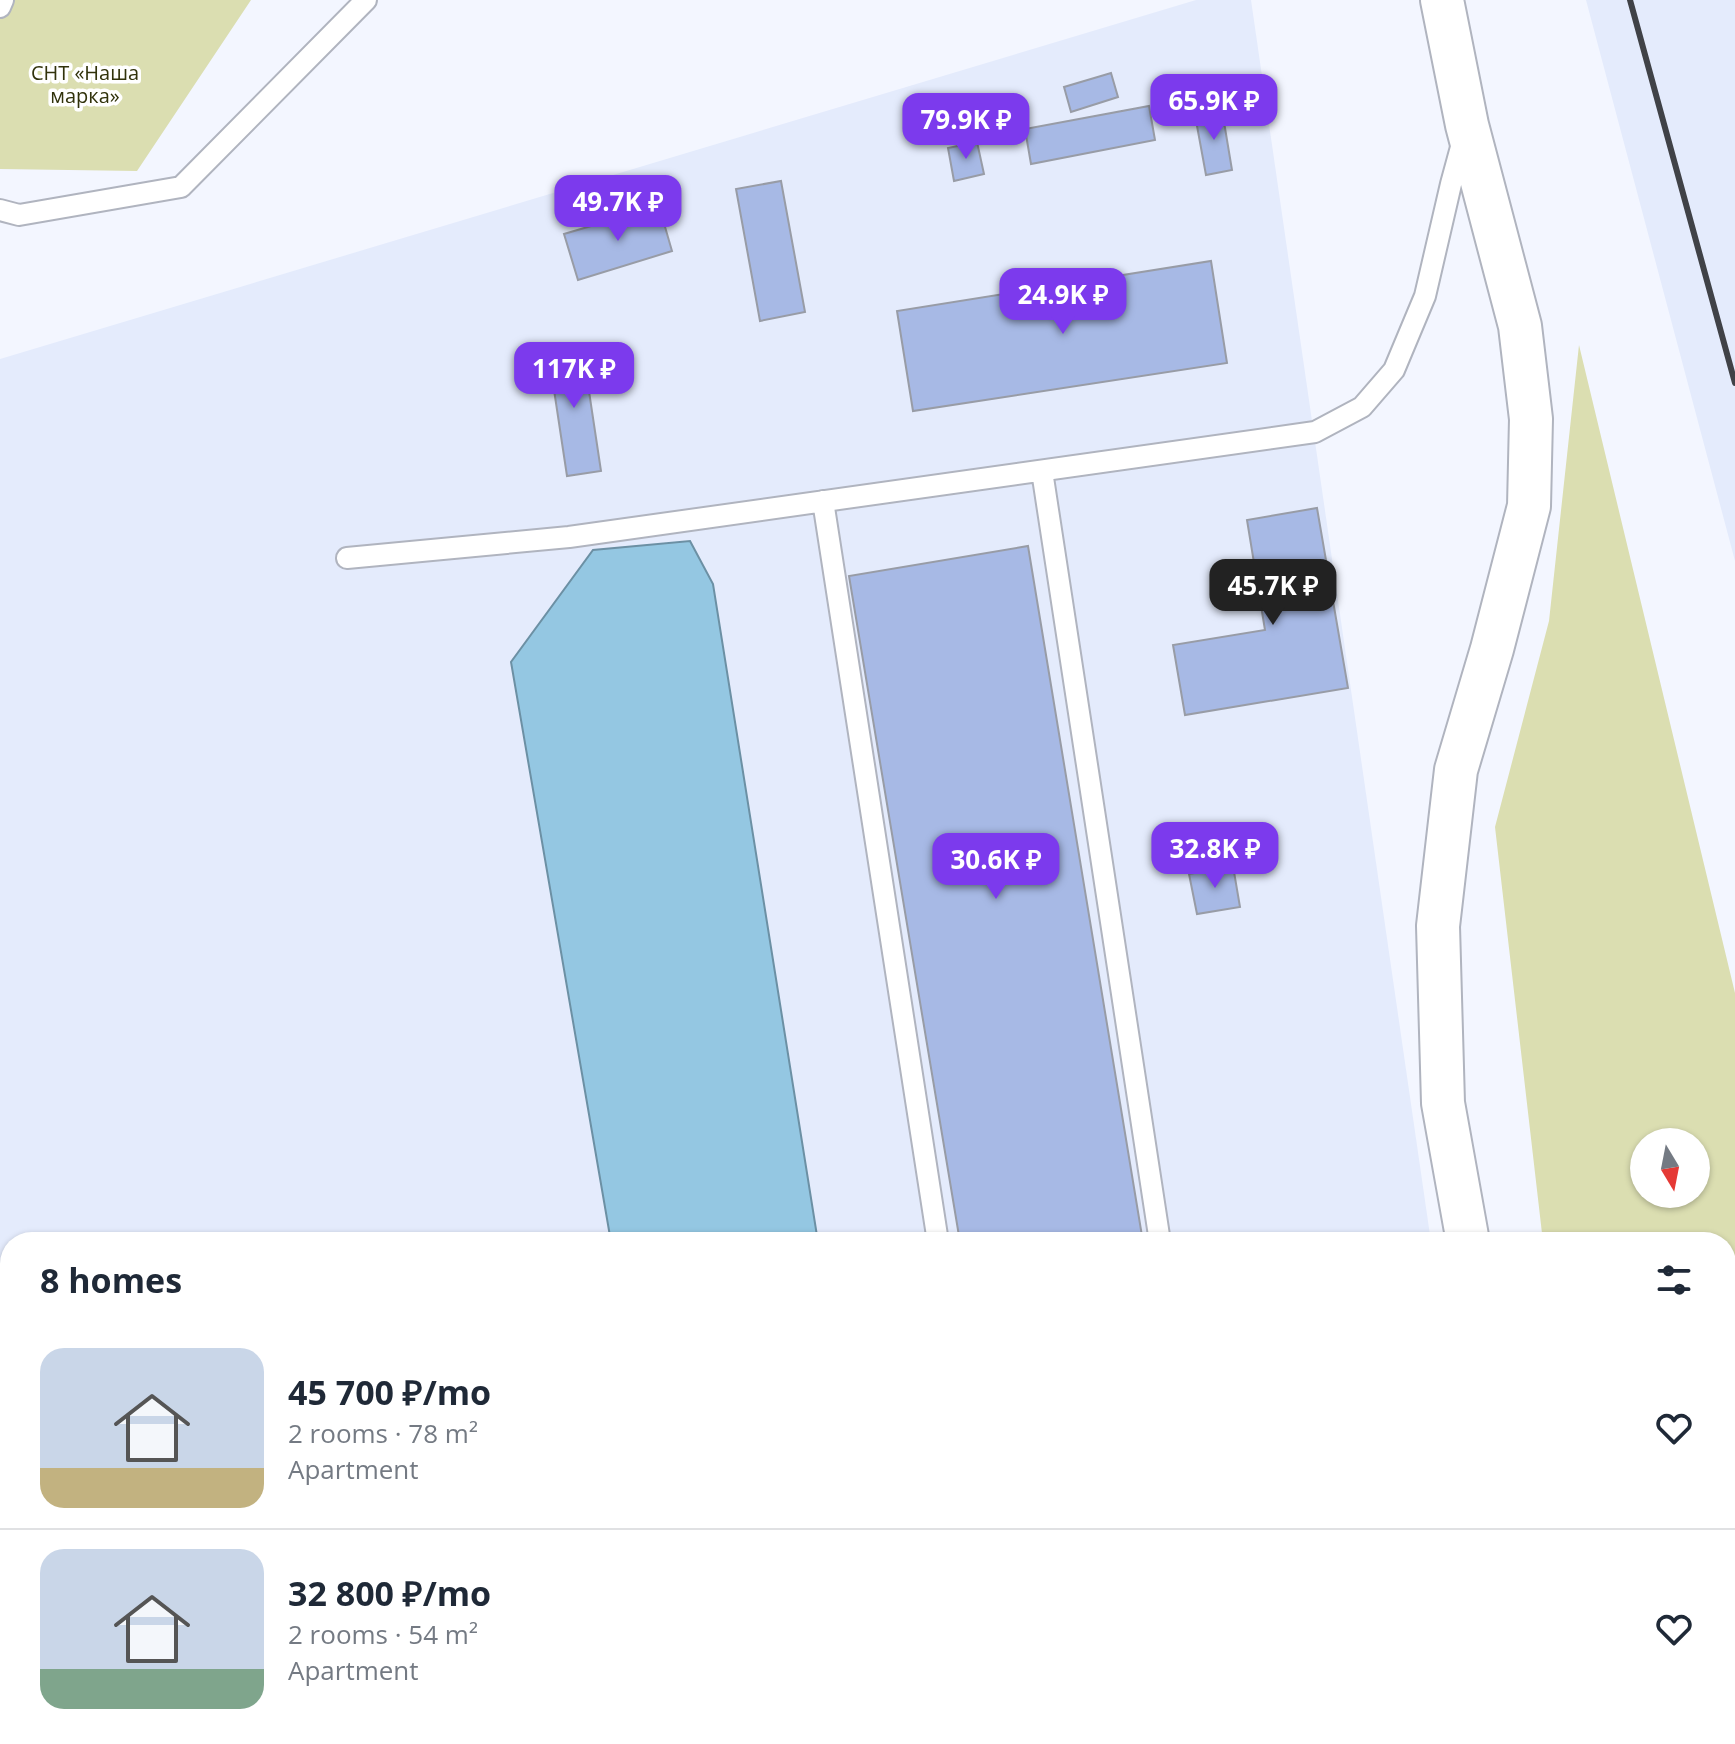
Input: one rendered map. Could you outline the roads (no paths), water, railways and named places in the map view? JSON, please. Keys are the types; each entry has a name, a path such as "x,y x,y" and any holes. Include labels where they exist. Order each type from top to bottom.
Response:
{"street":[{"path":"1442,0 1467,125 1520,326 1531,419 1529,506 1492,649 1456,770 1438,926 1443,1103 1466,1232"}],"lane":[{"path":"0,7 3,0"},
{"path":"0,210 19,215 181,187 366,0"},
{"path":"347,558 569,537 1315,432 1362,407 1394,370 1425,296 1467,125"},
{"path":"1042,471 1158,1232"},
{"path":"823,501 936,1232"}],"water":[{"path":"690,541 713,584 816,1232 609,1232 511,662 593,550"}],"railway":[{"path":"1630,0 1735,383"}],"park label":[{"name":"СНТ «Наша марка»","path":"85,84"}]}
